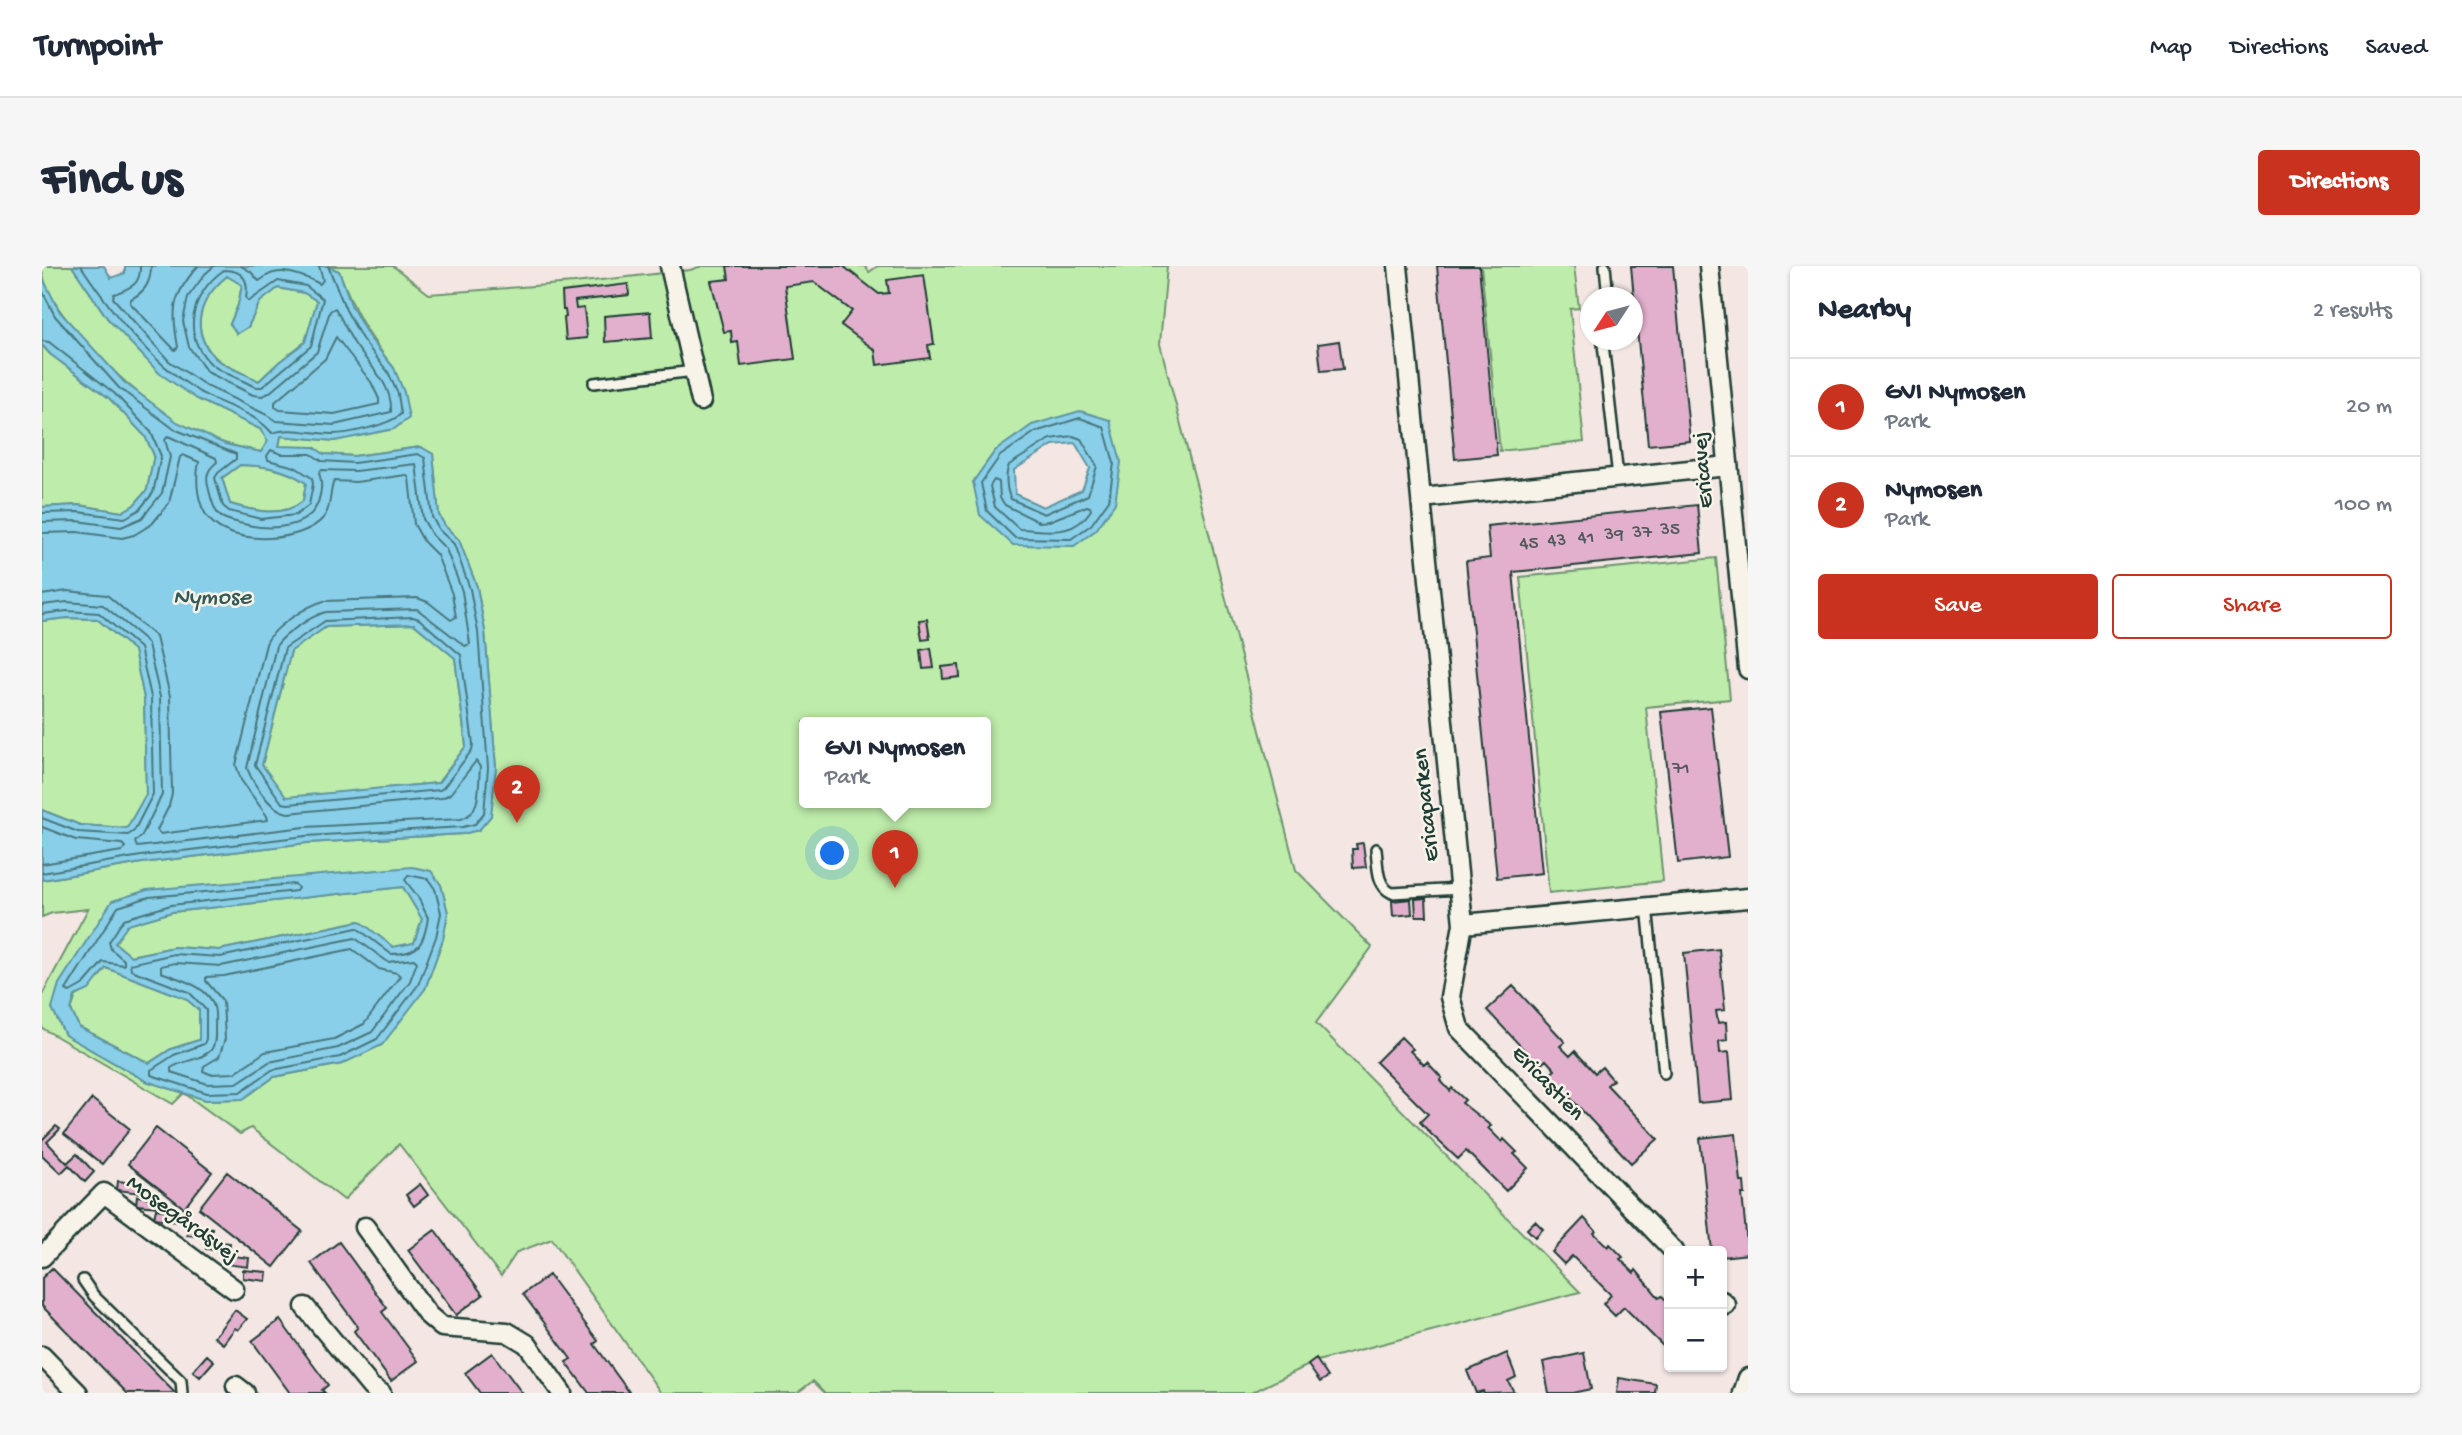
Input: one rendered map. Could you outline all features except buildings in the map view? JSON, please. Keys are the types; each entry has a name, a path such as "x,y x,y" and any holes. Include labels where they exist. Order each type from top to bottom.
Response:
{"street":[{"path":"670,266 701,401"},
{"name":"Ericaparken","path":"1398,266 1463,924"},
{"name":"Ericavej","path":"1709,266 1748,670"},
{"path":"1422,498 1728,466"},
{"path":"1463,924 1748,898"},
{"name":"Ericastien","path":"1463,924 1450,998 1459,1028 1669,1246"},
{"name":"Mosegårdsvej","path":"42,1257 104,1193 234,1289"},
{"path":"365,1227 428,1315 442,1326 507,1332 527,1344 562,1393"},
{"path":"305,1307 371,1387 382,1393"},
{"path":"42,1356 78,1393"},
{"path":"1743,1393 1748,1378"}],"lane":[{"path":"1605,266 1606,287"},
{"path":"1604,350 1618,477"},
{"path":"594,383 694,371"},
{"path":"1376,849 1380,881 1386,890 1392,893 1460,889"},
{"path":"1647,906 1664,1073"},
{"path":"83,1280 94,1296 180,1381 181,1393"}],"green space":[{"path":"42,266 72,266 108,319 197,399 260,429 268,441 261,452 195,432 175,421 138,393 94,352 74,329 46,285"},
{"path":"327,266 393,266 429,294 574,283 690,270 702,266 865,266 869,272 878,266 1167,266 1160,344 1296,870 1372,947 1316,1023 1580,1292 1317,1361 1251,1393 825,1393 813,1381 797,1393 661,1393 552,1239 517,1252 501,1276 399,1144 344,1200 251,1128 240,1134 184,1093 173,1104 42,1028 42,995 88,909 52,913 42,917 42,880 142,863 307,843 463,834 496,768 485,631 477,587 459,540 445,526 439,515 433,454 420,447 354,456 323,454 314,447 279,447 281,436 335,441 394,368 362,322 339,271","holes":["1110,420 1074,546 1046,545 973,482 995,451","441,885 448,913 443,939 425,989 342,1064 274,1077 243,1099 206,1100 146,1081 65,1035 52,1008 147,890"]},
{"path":"1481,266 1574,266 1579,308 1570,309 1584,442 1500,451"},
{"path":"227,276 242,285 230,324 248,327 259,302 278,288 304,293 317,301 305,342 259,381 215,357 202,336 200,325 204,304"},
{"path":"42,345 109,398 145,436 154,455 147,490 134,505 122,512 78,505 42,507"},
{"path":"240,465 275,469 298,478 306,483 303,501 287,510 268,512 230,504 222,478"},
{"path":"1716,558 1730,699 1646,707 1663,881 1549,893 1520,577"},
{"path":"97,619 134,650 144,698 146,795 127,828 80,825 42,810 42,621"},
{"path":"414,624 455,658 466,746 438,783 286,798 262,765 291,651 326,627"},
{"path":"403,887 422,919 414,943 393,947 359,921 219,950 174,947 130,956 115,943 127,925 172,912"},
{"path":"106,968 185,998 199,1010 199,1040 171,1049 149,1063 79,1027 71,1010 76,996 89,989"}],"water":[{"name":"Nymose","path":"72,266 104,266 111,278 125,273 125,266 327,266 339,271 352,307 368,336 394,368 404,392 409,418 394,429 335,441 281,436 279,446 314,447 324,454 354,456 421,447 433,454 439,515 445,526 459,540 477,587 485,631 496,768 491,816 479,830 463,834 307,843 142,863 42,880 42,810 80,825 127,828 146,794 144,698 134,650 97,619 42,621 42,507 78,505 122,512 134,505 147,490 154,455 145,436 109,398 42,345 42,277 60,312 124,382 177,422 225,444 261,452 268,441 260,429 197,399 159,373 108,319","holes":["227,276 242,285 230,324 237,334 248,327 260,302 278,288 304,293 317,301 305,342 259,381 215,358 202,336 200,325 204,304","240,465 283,471 306,483 303,501 287,510 268,512 230,504 222,478","414,624 455,658 466,746 438,783 286,797 262,765 291,651 326,627"]},
{"path":"1080,411 1110,420 1121,462 1115,503 1096,530 1074,546 1013,545 980,515 973,482 995,451 1032,425","holes":["1075,443 1090,468 1082,490 1043,507 1015,494 1014,470 1053,445"]},
{"path":"412,867 431,871 441,885 448,913 443,939 425,989 382,1045 342,1064 274,1077 243,1099 206,1100 146,1081 65,1035 52,1008 59,984 112,901 147,890","holes":["403,887 422,919 414,943 393,947 360,921 219,950 174,947 131,956 115,943 128,925 172,912","106,968 185,998 199,1010 199,1040 171,1049 149,1063 79,1027 71,1010 75,996 89,990"]}],"place":[{"name":"Nymosen","path":"517,823"},
{"name":"GVI Nymosen","path":"895,888"}]}
